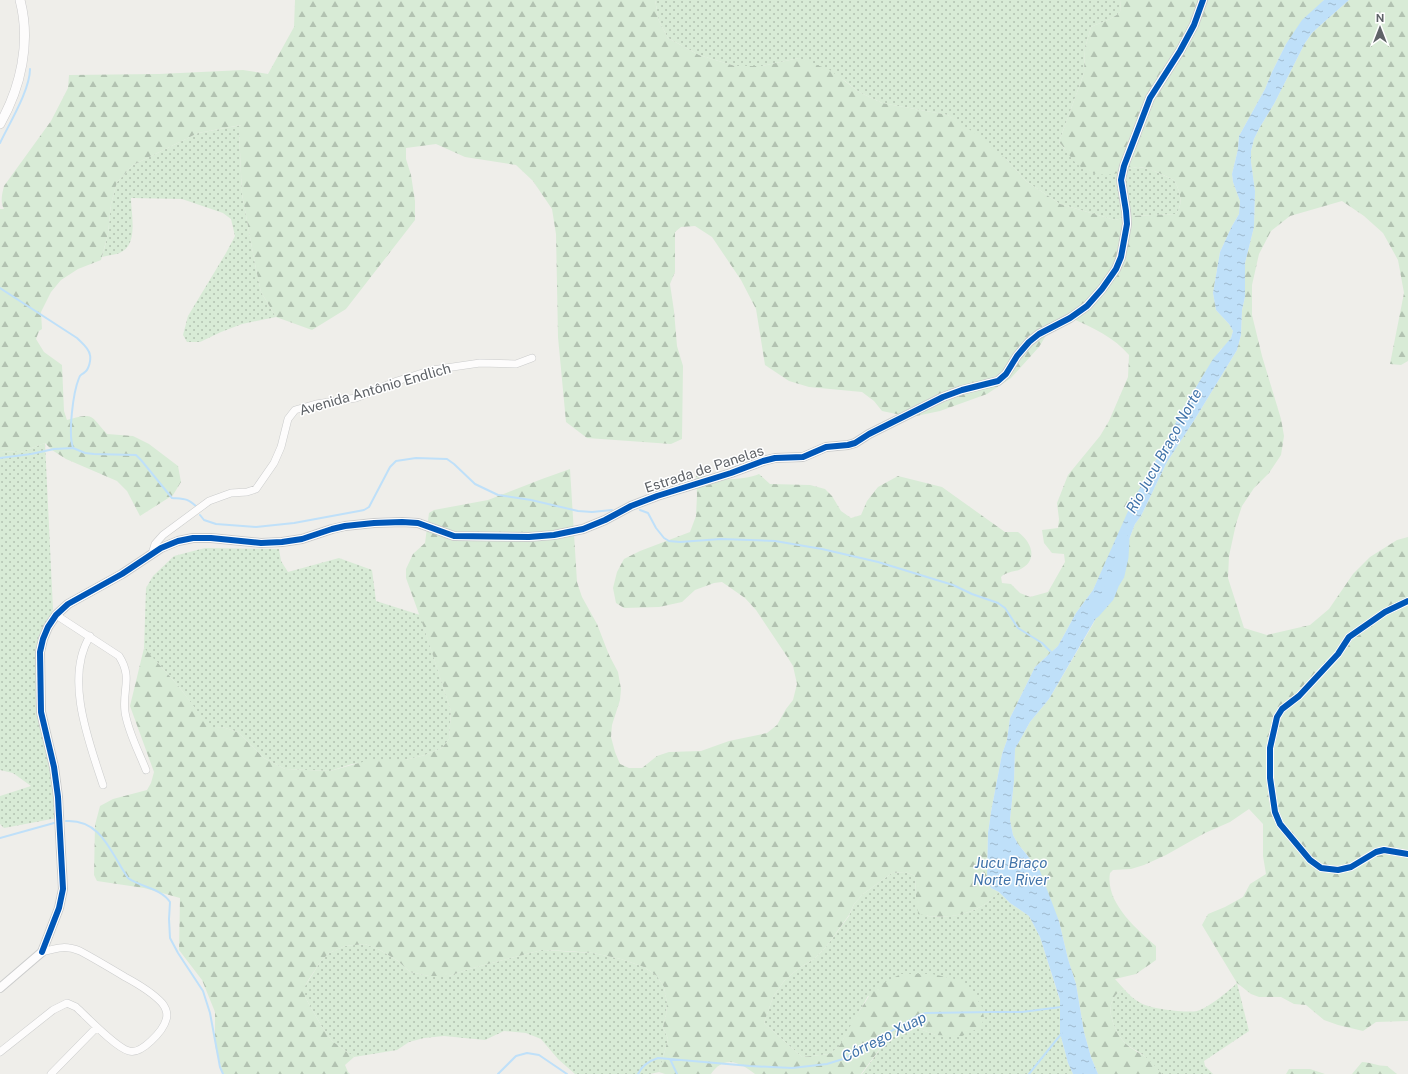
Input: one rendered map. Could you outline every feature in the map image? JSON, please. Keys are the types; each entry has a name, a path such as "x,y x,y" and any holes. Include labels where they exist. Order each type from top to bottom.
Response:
{"main road":[{"path":"0,124 12,100 22,66 24,26 20,0"}],"street":[{"name":"Estrada de Panelas","path":"152,554 178,541 193,538 211,538 261,543 282,542 302,538 332,528 374,523 418,523 454,536 554,536 605,520 631,506 657,496 731,473 763,461 775,458 803,457 826,447 855,443 869,434 943,397 962,390 998,381 1006,374 1017,356 1029,342 1039,334 1070,318 1087,306 1102,289 1116,269 1122,251 1127,224 1121,180 1124,166 1150,98 1180,51 1194,25 1203,0"},
{"name":"Avenida Antônio Endlich","path":"42,952 59,908 62,889 58,797 54,767 41,712 40,698 40,652 42,639 56,615 68,604 122,574 152,554 155,544 163,535 209,501 231,493 247,492 256,489 274,463 281,447 288,419 295,410 316,404 356,398 397,381 432,370 480,364 516,364 532,358"},
{"path":"1408,601 1385,612 1349,637 1338,654 1299,696 1282,708 1277,716 1270,748 1270,778 1275,812 1280,824 1310,860 1321,868 1338,870 1351,867 1376,852 1384,850 1408,854"},
{"path":"56,615 119,656 124,664 127,673 125,713 146,770"},
{"path":"90,636 84,644 80,664 80,704 89,742 103,785"},
{"path":"0,988 42,952 63,947 71,947 144,988 158,1000 166,1010 166,1021 162,1028 149,1043 137,1052 128,1051 121,1048 76,1007 67,1002 53,1010 0,1052"},
{"path":"50,1074 97,1027"}],"green space":[{"path":"295,0 655,0 659,21 668,38 699,55 735,66 762,66 799,58 830,70 859,92 882,103 948,115 979,136 1007,160 1026,181 1060,204 1115,220 1131,216 1176,214 1180,206 1180,197 1174,180 1148,169 1136,167 1107,175 1096,174 1086,170 1075,162 1059,142 1084,73 1085,48 1091,27 1117,15 1120,12 1121,0 1324,0 1286,44 1265,89 1239,136 1238,149 1232,174 1233,182 1240,201 1239,214 1220,252 1213,293 1216,310 1229,324 1233,331 1231,338 1227,345 1221,349 1178,417 1172,432 1144,480 1093,590 1076,613 1058,646 1035,667 1010,718 988,833 987,878 991,888 999,892 984,905 967,913 942,917 926,916 918,914 915,876 905,872 892,873 863,894 854,904 849,915 826,947 814,959 799,968 784,981 773,997 764,1023 802,1057 830,1054 840,1045 853,1021 875,987 901,974 932,974 959,980 970,988 982,1007 984,1018 981,1027 962,1036 936,1035 914,1027 892,1033 861,1074 755,1074 739,1064 729,1062 719,1066 711,1074 665,1074 659,1072 668,1039 663,1027 667,1003 664,987 657,976 644,967 621,959 593,953 542,950 469,969 449,976 429,976 410,972 398,961 380,950 365,944 345,946 329,953 321,961 305,986 305,997 322,1027 332,1041 354,1057 345,1065 350,1074 223,1074 215,1046 215,1012 202,980 179,950 180,898 144,888 97,881 94,875 95,825 100,806 113,799 147,790 154,772 130,706 144,648 180,688 210,728 222,727 238,732 264,758 285,769 330,771 370,760 405,760 425,755 442,748 449,739 451,711 406,578 406,569 413,554 425,543 429,513 434,510 488,500 570,469 577,582 582,597 597,624 609,655 618,672 621,689 620,700 612,725 611,737 620,764 629,768 642,768 657,756 669,752 701,751 729,741 767,733 777,725 793,700 797,684 793,666 756,610 745,598 722,582 714,583 695,590 682,602 659,607 624,608 616,603 613,588 617,572 624,559 640,551 690,532 696,516 696,470 709,478 714,479 742,478 759,474 770,484 810,485 825,489 832,496 841,511 851,518 861,515 867,501 878,487 898,476 942,487 1005,532 1018,532 1027,541 1031,551 1029,562 1019,570 1007,573 1001,577 1002,583 1011,584 1020,593 1030,597 1048,592 1065,562 1064,554 1052,553 1044,543 1042,530 1058,528 1059,519 1057,503 1068,475 1100,436 1109,421 1128,377 1129,355 1110,338 1071,318 1050,329 1039,347 1011,378 987,394 940,411 911,417 882,411 874,401 862,392 809,387 789,381 765,365 756,309 741,280 712,237 695,226 681,227 675,232 675,272 670,284 677,346 683,366 682,439 671,444 587,438 566,422 558,337 556,234 552,209 533,181 516,165 465,157 436,144 406,148 406,159 411,175 415,201 415,220 346,309 312,330 276,317 261,292 242,194 239,132 241,125 198,133 133,165 117,182 111,204 108,234 101,260 78,269 61,280 51,292 41,312 42,329 39,331 36,339 44,352 62,365 64,411 67,420 87,416 94,419 107,434 133,436 149,444 178,466 181,482 173,495 140,516 127,491 117,481 66,459 52,450 45,443 21,452 0,451 0,209 4,209 2,201 4,186 51,121 68,88 69,75 159,74 243,70 268,74 294,27"},
{"path":"655,0 1121,0 1120,12 1117,15 1091,27 1085,48 1084,73 1059,142 1077,164 1127,169 1138,167 1150,169 1174,180 1178,188 1180,206 1176,214 1131,216 1115,220 1060,204 1026,181 1007,160 948,115 882,103 859,92 845,81 799,58 762,66 735,66 699,55 668,38 659,21"},
{"path":"1349,0 1408,0 1408,361 1401,365 1390,364 1404,293 1398,260 1383,233 1364,216 1342,201 1290,216 1271,231 1259,254 1252,285 1252,315 1262,356 1281,419 1284,436 1281,455 1269,473 1254,488 1242,506 1236,524 1229,556 1228,578 1244,628 1267,635 1310,625 1329,609 1353,574 1370,557 1397,540 1408,537 1408,1021 1376,1022 1363,1031 1324,1020 1306,1005 1294,1004 1281,997 1259,997 1251,994 1237,983 1202,925 1208,914 1243,897 1250,884 1266,874 1263,856 1263,824 1249,809 1230,822 1205,833 1166,855 1144,865 1131,869 1113,870 1110,873 1112,894 1117,904 1131,923 1156,946 1156,960 1136,974 1115,979 1124,989 1117,994 1113,1000 1111,1014 1113,1022 1124,1042 1153,1063 1162,1074 1098,1074 1091,1057 1084,1032 1076,984 1068,959 1059,921 1028,856 1013,835 1010,820 1014,781 1015,749 1030,722 1049,699 1092,626 1106,599 1135,524 1141,516 1167,462 1237,350 1241,335 1242,310 1245,297 1245,263 1254,227 1255,191 1251,151 1254,139 1274,104 1305,43 1312,33"},
{"path":"242,125 239,132 242,194 261,292 276,317 242,324 200,342 187,342 183,335 188,316 235,236 231,219 223,213 182,199 131,198 133,226 131,241 128,247 123,251 102,257 108,234 111,204 117,182 133,165 198,133"},
{"path":"45,443 53,609 40,648 48,749 57,818 4,828 0,824 0,796 31,786 13,773 0,770 0,451 21,452"},
{"path":"205,548 279,549 281,561 288,572 339,558 372,570 376,601 420,615 451,711 449,739 442,748 425,755 405,760 352,764 330,771 285,769 264,758 238,732 222,727 210,729 180,688 144,648 146,588 153,576 174,556"},
{"path":"905,872 915,876 916,897 927,916 941,917 969,912 984,905 999,892 1010,903 1029,916 1040,937 1060,1001 1060,1033 1068,1063 1073,1074 862,1074 892,1033 914,1027 936,1035 868,996 840,1045 830,1054 802,1057 764,1023 773,997 784,981 799,968 814,959 826,947 849,916 854,904 863,894 892,873"},
{"path":"365,944 380,950 398,961 410,972 429,976 449,976 469,969 542,950 593,953 621,959 644,967 657,976 664,987 667,1003 663,1027 668,1039 659,1072 650,1074 575,1074 558,1059 541,1039 526,1033 504,1031 485,1040 444,1036 424,1038 409,1042 397,1050 354,1057 332,1041 322,1027 305,997 305,986 321,961 329,953 345,946"},
{"path":"1237,983 1249,1031 1204,1061 1205,1066 1213,1074 1162,1074 1142,1054 1124,1042 1113,1022 1111,1007 1113,1000 1117,994 1124,989 1133,998 1145,1005 1171,1010 1197,1011 1224,995"},
{"path":"1362,1062 1387,1066 1397,1074 1352,1074"},
{"path":"1289,1069 1310,1069 1325,1074 1286,1074"}],"water":[{"name":"Jucu Braço Norte River","path":"1324,0 1349,0 1312,33 1305,43 1274,104 1254,139 1251,151 1255,191 1254,227 1245,263 1245,297 1242,310 1241,335 1237,350 1167,462 1141,516 1135,524 1106,599 1099,613 1049,699 1030,722 1015,749 1014,781 1010,820 1013,835 1018,844 1040,871 1059,921 1068,959 1076,984 1084,1032 1091,1057 1098,1074 1073,1074 1068,1063 1060,1033 1060,1000 1040,937 1029,916 1010,903 999,892 991,888 987,878 988,833 991,812 1002,754 1007,740 1010,718 1035,667 1058,646 1076,613 1093,590 1133,500 1172,432 1178,417 1213,359 1231,338 1233,331 1229,324 1216,310 1213,293 1220,252 1239,214 1240,201 1233,182 1232,174 1238,149 1239,136 1265,89 1286,44 1302,20"}],"waterway":[{"path":"0,143 23,97 27,87 30,69"},
{"path":"0,288 77,338 89,352 90,357 88,369 79,377 73,403 71,423 73,448"},
{"path":"0,458 54,449 73,448 85,453 136,455 172,498 186,500 197,507"},
{"path":"200,515 204,520 216,524 256,527 294,523 364,510 369,507 390,467 396,461 416,458 447,459 475,484 498,495 531,500 578,511 592,512 612,510"},
{"path":"640,510 648,513 656,528 664,538 669,541 680,542 721,539 775,541 822,549 878,562 953,585 972,594 998,603 1005,608 1018,628 1042,643 1053,654"},
{"name":"Rio Jucu Braço Norte","path":"1094,612 1108,596 1118,575 1122,557 1123,540"},
{"name":"Córrego Xuap","path":"66,821 78,822 97,832 104,840 128,878 156,891 166,897 170,902 170,938 203,991 210,1013 220,1067 223,1074"},
{"name":"Córrego Xuap","path":"0,838 54,823"},
{"name":"Córrego Xuap","path":"638,1074 646,1064 658,1058 792,1068 827,1064 843,1059 919,1015 926,1013 1022,1012 1061,1007"},
{"path":"1029,1074 1062,1033"},
{"name":"Córrego Xuap","path":"498,1074 516,1056 527,1053 539,1055 567,1074"},
{"path":"670,1059 677,1074"}],"cycle path":[{"path":"42,952 59,908 63,889 58,797 54,767 41,712 40,652 48,627 56,615 68,604 122,574 161,548 178,541 193,538 211,538 261,543 282,542 302,539 345,526 402,522 418,523 454,536 529,537 554,535 583,529 605,520 631,506 657,496 731,473 763,461 775,458 803,457 826,447 855,443 869,434 943,397 962,390 998,381 1006,374 1017,356 1029,342 1039,334 1070,318 1087,306 1102,289 1116,269 1121,257 1127,224 1121,180 1124,166 1150,98 1180,51 1194,25 1203,0"},
{"path":"1408,601 1385,612 1349,637 1338,654 1299,696 1282,709 1277,717 1270,748 1270,778 1275,812 1280,824 1310,860 1321,868 1338,870 1351,867 1376,852 1384,850 1408,854"}]}
